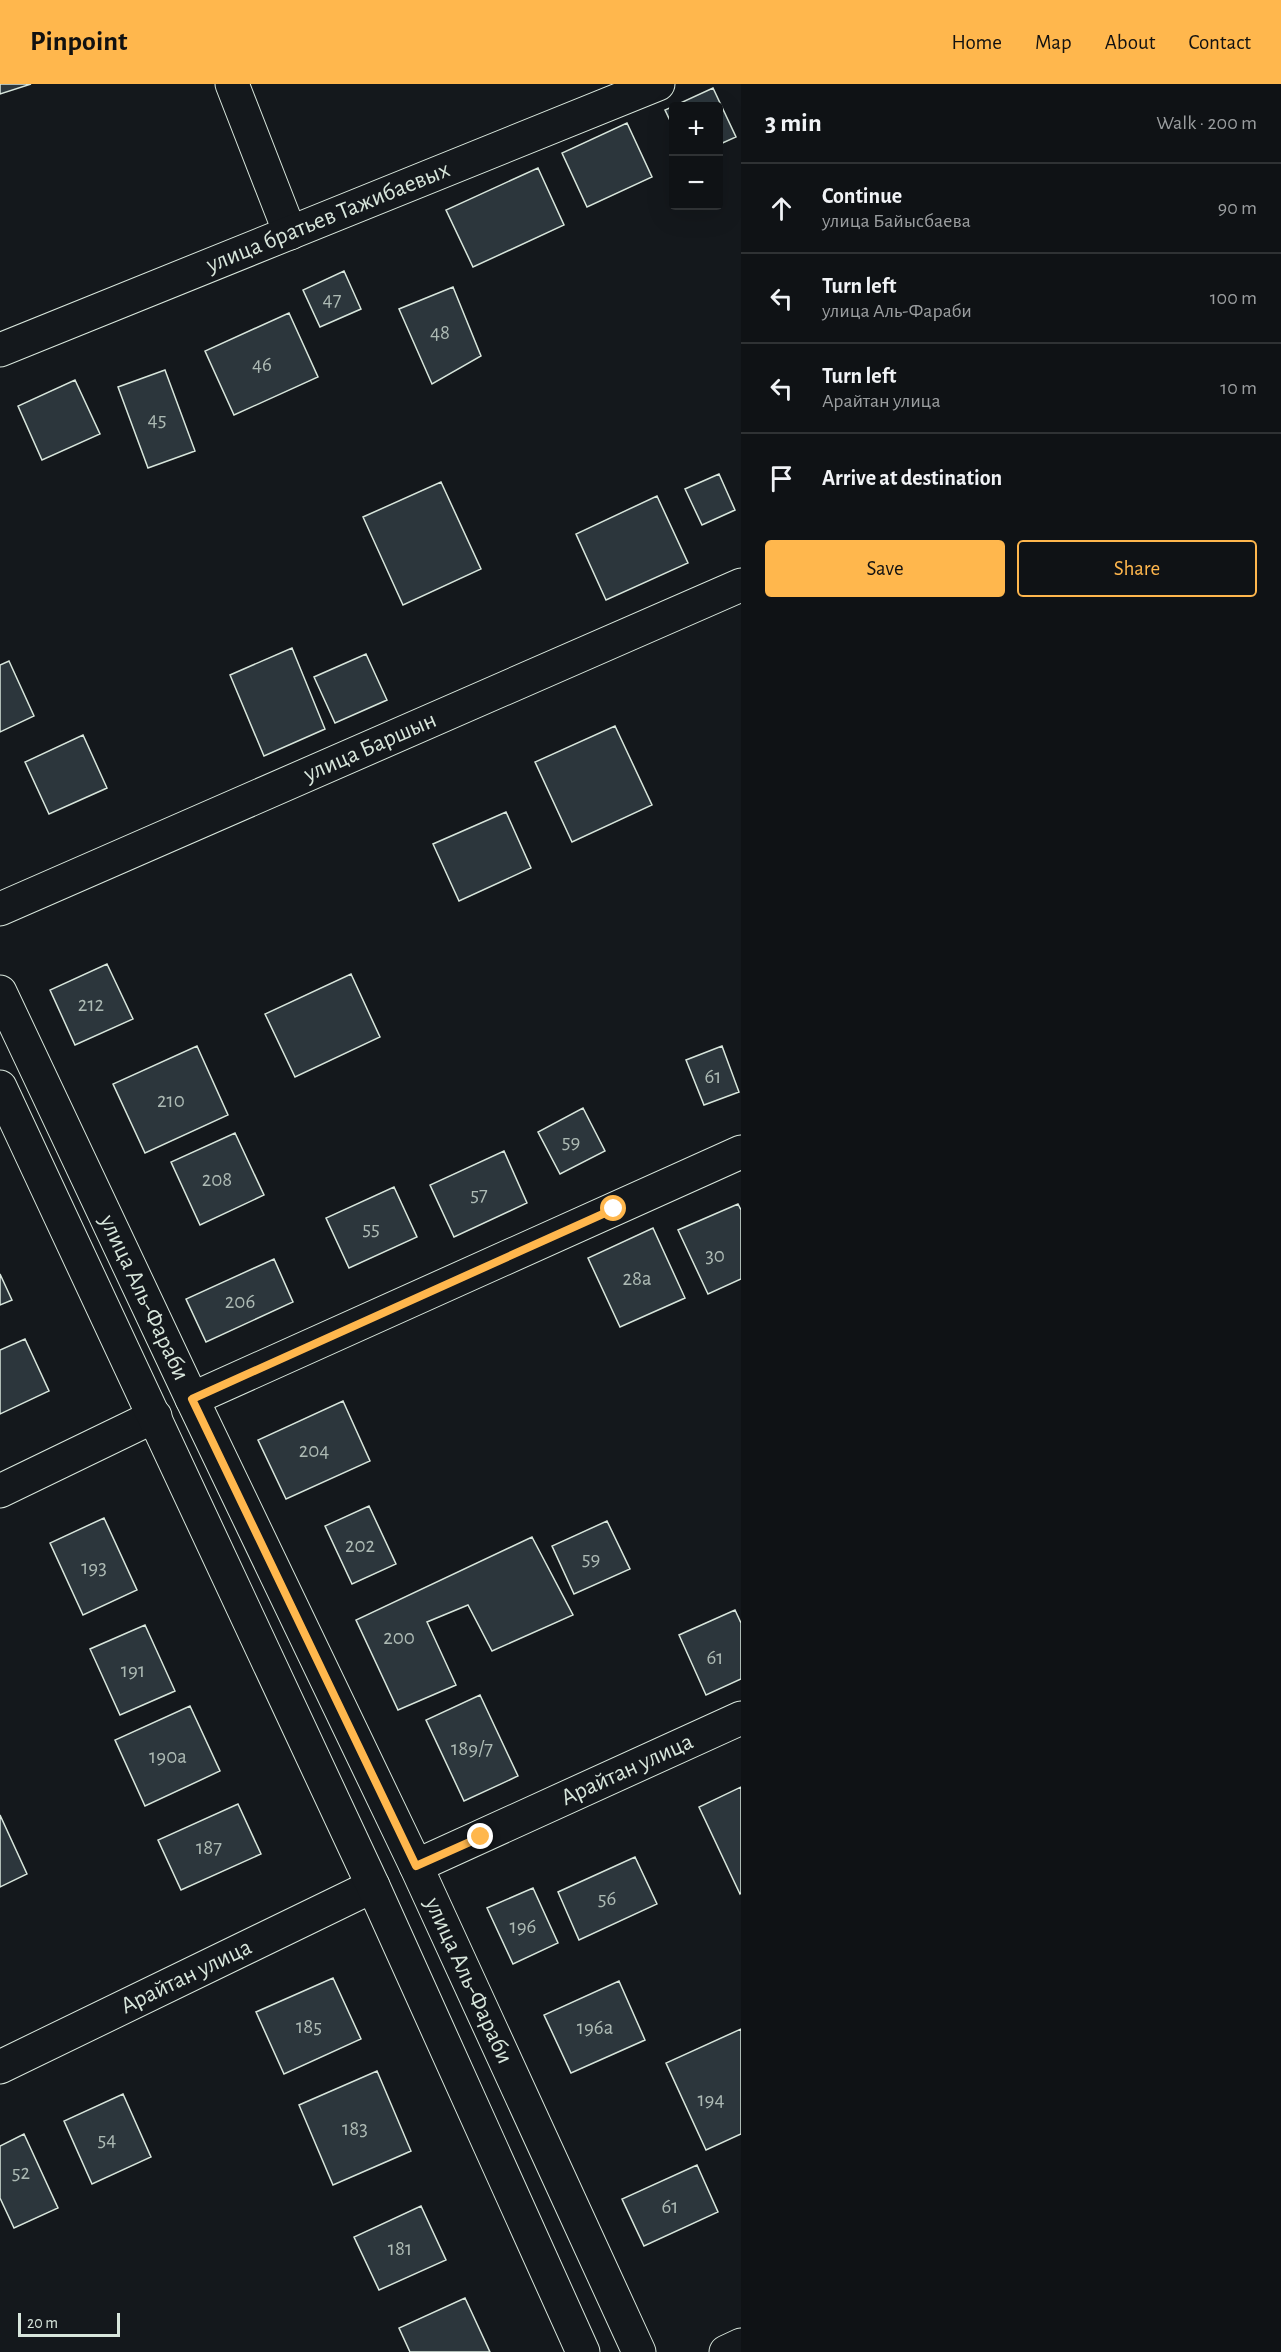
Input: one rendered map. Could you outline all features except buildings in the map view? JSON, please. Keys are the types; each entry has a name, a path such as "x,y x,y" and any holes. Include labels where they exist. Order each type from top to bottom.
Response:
{"street":[{"path":"232,84 290,233"},
{"name":"улица братьев Тажибаевых","path":"0,350 658,84"},
{"name":"улица Баршын","path":"0,909 741,585"},
{"name":"улица Аль-Фараби","path":"0,992 416,1866 639,2352"},
{"name":"улица Аль-Фараби","path":"0,1087 373,1886 583,2352"},
{"path":"192,1399 741,1152"},
{"path":"0,1491 155,1416"},
{"name":"Арайтан улица","path":"416,1866 741,1718"},
{"name":"Арайтан улица","path":"0,2067 373,1886"},
{"path":"726,2352 741,2345"}],"route":[{"path":"481,1837 416,1866 192,1399 614,1209"}]}
